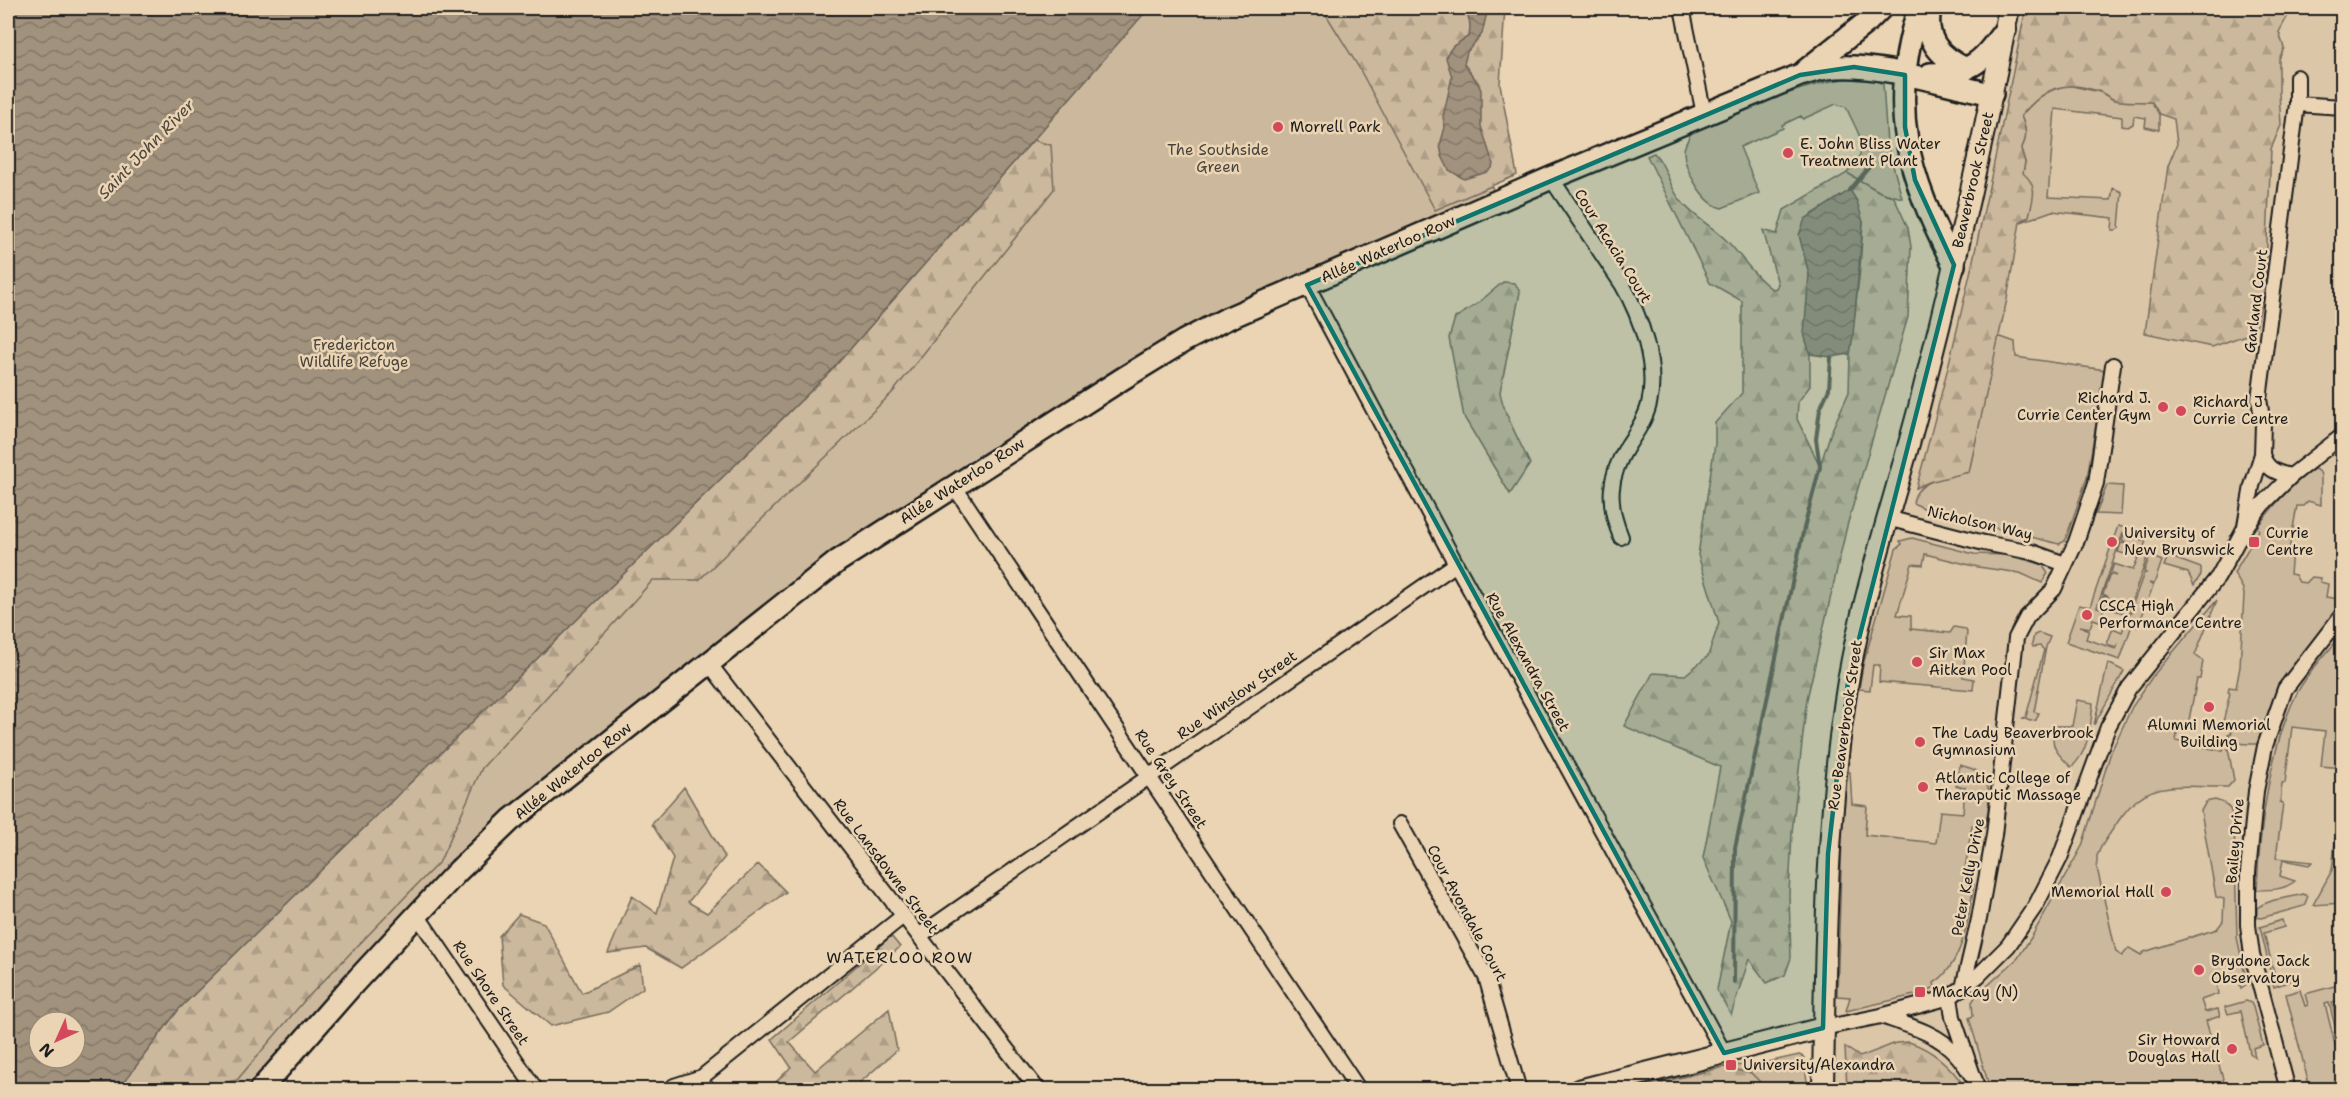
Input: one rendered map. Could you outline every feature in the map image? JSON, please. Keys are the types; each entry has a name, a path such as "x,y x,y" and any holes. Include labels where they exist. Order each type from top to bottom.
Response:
{"main road":[{"path":"1800,75 1881,8"},
{"path":"1919,8 1911,32 1905,75 1903,94 1905,127 1915,180 1934,228 1954,265"},
{"path":"1930,8 1927,24 1935,45 1946,58 1966,69"},
{"path":"1905,75 1944,74 1966,69 1983,58 2005,30"},
{"path":"1800,75 1827,68 1854,67 1905,75 1992,94"},
{"name":"Allée Waterloo Row","path":"260,1089 456,873 511,820 838,561 1184,341 1226,319 1551,178 1800,75"}],"street":[{"path":"1682,8 1704,114"},
{"name":"Beaverbrook Street","path":"1954,265 2009,8"},
{"name":"Garland Court","path":"2244,529 2262,454 2263,424 2259,399 2287,187 2298,77"},
{"path":"2297,104 2343,107"},
{"name":"Cour Acacia Court","path":"1551,178 1633,302 1642,325 1651,376 1649,405 1637,431 1620,458 1614,478 1610,500 1613,518 1621,537"},
{"name":"Rue Beaverbrook Street","path":"1823,1089 1828,854 1848,682 1858,630 1954,265"},
{"name":"Rue Alexandra Street","path":"1307,285 1456,564 1724,1053"},
{"name":"Peter Kelly Drive","path":"1963,988 1979,919 1994,835 2016,638 2027,617 2054,589 2076,542 2096,483 2113,365"},
{"path":"1579,1089 1823,1028 1939,1002 1963,988 1998,957 2028,919 2068,841 2099,750 2117,708 2139,672 2218,577 2244,529 2262,506 2291,476 2343,436"},
{"path":"2262,454 2272,471 2291,476"},
{"name":"Rue Grey Street","path":"954,486 1359,1089"},
{"name":"Nicholson Way","path":"1887,518 1984,543 2032,552 2065,564"},
{"name":"Rue Winslow Street","path":"919,936 1456,564"},
{"name":"Bailey Drive","path":"2288,1089 2252,955 2248,925 2248,872 2259,767 2274,716 2292,680 2343,615"},
{"name":"Rue Lansdowne Street","path":"708,662 1038,1089"},
{"name":"Cour Avondale Court","path":"1400,824 1486,977 1519,1089"},
{"name":"Rue Shore Street","path":"417,915 536,1089"},
{"path":"674,1086 702,1077 903,916"},
{"path":"1950,997 1953,1017 1977,1085"},
{"path":"1881,1016 1920,1030 1948,1046 1957,1054 1977,1085"}],"highlighted area":[{"path":"1854,67 1905,75 1905,127 1915,180 1954,265 1848,682 1828,854 1823,1028 1724,1053 1307,285 1800,75"}],"shaded area":[{"name":"University of New Brunswick","path":"2009,8 2342,8 2342,1089 1823,1090 1848,682"}],"green space":[{"name":"Fredericton Wildlife Refuge","path":"8,8 1474,8 1487,172 1497,202 1226,319 954,486 511,820 260,1089 8,1089"},
{"path":"1322,8 1505,8 1500,84 1517,175 1435,210 1358,66"},
{"path":"2026,8 2292,8 2279,32 2284,48 2279,59 2281,125 2271,149 2265,288 2256,327 2251,333 2212,347 2145,333 2168,166 2177,144 2174,119 2159,114 2152,102 2115,100 2086,87 2064,86 2046,93 2029,106 2021,116 2026,133 2021,149 2025,162 2023,173 2031,183 2034,193 2029,216 2020,222 2007,299 1969,472 1929,482 1916,488 1962,309"},
{"path":"1849,78 1874,80 1883,84 1887,144 1902,198 1880,192 1847,173 1860,156 1861,141 1846,107 1836,104 1803,119 1801,116 1782,125 1783,128 1740,147 1759,193 1722,208 1708,200 1696,185 1687,167 1684,149 1691,133 1789,93"},
{"path":"2067,85 2100,92 2114,100 2152,102 2159,114 2159,130 2145,127 2146,118 2134,116 2133,124 2128,127 2122,126 2122,117 2055,109 2048,197 2111,200 2113,188 2122,192 2119,228 2116,230 2112,230 2113,218 2052,211 2021,222 2029,216 2023,173 2025,162 2021,149 2026,132 2021,116 2041,96"},
{"path":"1033,140 1051,145 1054,189 893,392 699,580 653,580 482,768 440,861 304,1001 237,1080 202,1089 118,1090 179,1009 830,372"},
{"path":"1654,153 1659,158 1673,189 1686,207 1722,236 1759,279 1772,289 1778,284 1763,230 1777,234 1784,210 1847,173 1880,192 1894,197 1908,228 1911,247 1908,317 1847,526 1807,699 1792,832 1789,895 1791,958 1785,975 1767,983 1749,959 1731,1015 1717,990 1731,921 1703,858 1720,767 1624,726 1653,673 1685,675 1708,656 1719,623 1698,555 1715,444 1715,423 1742,393 1742,301 1710,283 1647,156","holes":["1863,222 1850,354 1849,392 1831,432 1820,466 1797,419 1798,402 1810,386 1809,274 1806,261"]},
{"path":"1503,282 1515,283 1520,292 1500,392 1508,418 1530,464 1510,494 1464,417 1449,338 1455,318 1477,304"},
{"path":"1998,336 2015,342 2016,357 2105,370 2087,478 2065,541 2059,544 1932,512 1913,503 1920,488 1927,484 1944,477 1969,472"},
{"path":"2314,469 2321,475 2321,505 2308,501 2303,506 2297,506 2289,550 2292,551 2290,574 2295,575 2299,582 2306,583 2312,577 2320,578 2320,582 2328,584 2326,597 2339,599 2340,595 2342,596 2342,608 2307,651 2260,744 2234,741 2228,734 2232,733 2230,723 2223,722 2230,693 2228,692 2229,687 2236,688 2240,667 2244,595 2234,573 2259,530 2257,527 2283,496"},
{"path":"2107,485 2123,486 2121,515 2096,514"},
{"path":"2118,526 2136,531 2134,536 2123,533 2097,607 2104,609 2099,621 2093,619 2090,628 2080,626 2089,630 2086,639 2116,649 2117,645 2115,647 2107,644 2113,628 2122,632 2132,612 2131,609 2144,573 2146,573 2144,571 2150,556 2162,561 2154,584 2149,583 2153,586 2138,627 2132,625 2120,660 2066,642 2079,605 2090,607"},
{"path":"2124,535 2146,541 2143,549 2138,550 2148,555 2127,614 2108,608 2110,603 2107,608 2100,605 2103,596 2109,597 2103,594 2110,574 2116,576 2111,572 2114,564 2133,570 2138,558 2118,552 2121,543 2127,544 2122,541"},
{"path":"1912,538 1974,554 2008,555 2045,565 2044,568 2048,573 2042,583 2020,573 1978,567 1925,554 1923,565 1912,564 1897,615 1911,616 1911,629 1950,633 1954,627 1965,629 1967,632 1963,677 1974,679 1973,690 1879,682 1880,665 1873,665 1870,690 1859,689 1863,665 1896,549 1902,544 1900,541"},
{"path":"2168,556 2201,568 2201,575 2194,585 2188,573 2164,566"},
{"path":"2217,600 2195,655 2203,661 2187,730 2178,728 2176,741 2223,751 2225,742 2227,743 2234,780 2228,787 2182,786 2147,793 2123,815 2101,847 2097,856 2097,868 2116,952 2122,956 2129,948 2141,955 2144,952 2217,929 2223,921 2224,899 2216,897 2201,811 2206,802 2215,800 2224,803 2230,809 2234,819 2237,937 2247,984 2241,988 2238,977 2216,982 2218,994 2201,1000 2205,1012 2218,1009 2220,1016 2206,1021 2226,1089 1990,1089 1969,1018 1973,1016 1972,1002 2018,958 2082,846 2111,752 2132,707 2152,677"},
{"path":"2039,633 2050,637 2046,647 2034,712 2039,713 2036,720 2030,721 2023,718 2026,717 2044,650 2040,646 2033,647 2032,644 2034,635"},
{"path":"2342,635 2342,768 2321,766 2325,731 2292,727 2285,783 2282,783 2280,802 2283,803 2276,858 2312,862 2309,865 2283,860 2280,876 2295,881 2282,888 2257,890 2263,816 2280,738 2301,685"},
{"path":"2108,663 2124,671 2094,725"},
{"path":"2077,700 2093,703 2090,729 2085,746 2082,754 2071,767 2056,749 2053,733 2055,726 2072,726"},
{"path":"1960,765 1978,772 1983,777 1987,783 1989,797 1985,827 1972,825 1963,882 1974,884 1967,925 1958,952 1944,975 1934,983 1935,987 1923,993 1846,1011 1850,997 1837,996 1842,837 1847,772 1850,772 1852,804 1867,806 1865,835 1936,843 1940,811 1963,813 1965,787 1956,786"},
{"path":"684,787 725,857 688,902 707,913 758,864 786,892 681,968 646,948 608,953 632,896 657,913 673,858 652,824"},
{"path":"2337,824 2342,824 2340,855 2342,856 2342,903 2313,905 2332,870"},
{"path":"2303,894 2308,896 2304,906 2261,918 2257,917 2257,908 2262,905 2273,900"},
{"path":"519,914 544,923 582,993 640,965 643,988 608,1012 551,1026 503,985 499,936"},
{"path":"2282,920 2284,927 2264,933 2275,976 2294,972 2296,979 2274,987 2260,927"},
{"path":"891,936 900,947 789,1042 815,1071 889,1009 897,1050 857,1085 834,1089 769,1089 791,1067 772,1039"},
{"path":"2342,984 2342,1000 2340,1000 2342,1021 2337,1002 2332,1003 2342,1041 2342,1053 2329,1003 2325,1004 2342,1073 2342,1089 2310,1089 2286,994 2300,990 2305,1006 2308,1005 2305,994"},
{"path":"2246,1001 2253,1007 2263,1045 2253,1048 2255,1057 2250,1053 2241,1011 2228,1014 2225,1007"},
{"path":"1909,1042 1927,1050 1942,1061 1966,1089 1847,1089 1845,1047 1860,1057 1896,1043"},
{"path":"1799,1055 1804,1057 1808,1090 1630,1090 1724,1067 1763,1063"},
{"path":"1724,1067 1751,1073 1767,1089 1663,1089 1662,1082"}],"water":[{"name":"Fredericton Wildlife Refuge","path":"8,8 1149,8 830,372 179,1009 118,1090 8,1089"},
{"path":"1463,8 1488,8 1482,34 1467,52 1464,64 1481,90 1481,126 1493,164 1487,172 1464,179 1449,170 1442,156 1440,145 1445,127 1443,117 1452,77 1446,58 1447,54 1453,46 1469,36 1469,21"},
{"path":"1850,190 1857,201 1863,222 1850,354 1831,357 1810,354 1804,334 1809,274 1799,235 1805,219"}],"waterway":[{"path":"1850,190 1870,166"},
{"path":"1734,982 1735,848 1804,528 1820,467 1816,439 1820,409 1829,389 1831,357"}],"place":[{"name":"Morrell Park","path":"1278,127"},
{"name":"E. John Bliss Water Treatment Plant","path":"1788,153"},
{"name":"Richard J. Currie Center Gym","path":"2163,407"},
{"name":"Richard J Currie Centre","path":"2181,411"},
{"name":"University of New Brunswick","path":"2112,542"},
{"name":"Currie Centre","path":"2254,542"},
{"name":"CSCA High Performance Centre","path":"2087,615"},
{"name":"Sir Max Aitken Pool","path":"1917,662"},
{"name":"Alumni Memorial Building","path":"2209,707"},
{"name":"The Lady Beaverbrook Gymnasium","path":"1920,742"},
{"name":"Atlantic College of Theraputic Massage","path":"1923,787"},
{"name":"Memorial Hall","path":"2166,892"},
{"name":"Brydone Jack Observatory","path":"2199,970"},
{"name":"MacKay (N)","path":"1920,992"},
{"name":"Sir Howard Douglas Hall","path":"2232,1049"},
{"name":"University/Alexandra","path":"1731,1065"}],"district":[{"name":"WATERLOO ROW","path":"900,957"}],"water label":[{"name":"Saint John River","path":"146,149"}],"park label":[{"name":"The Southside Green","path":"1218,158"}]}
